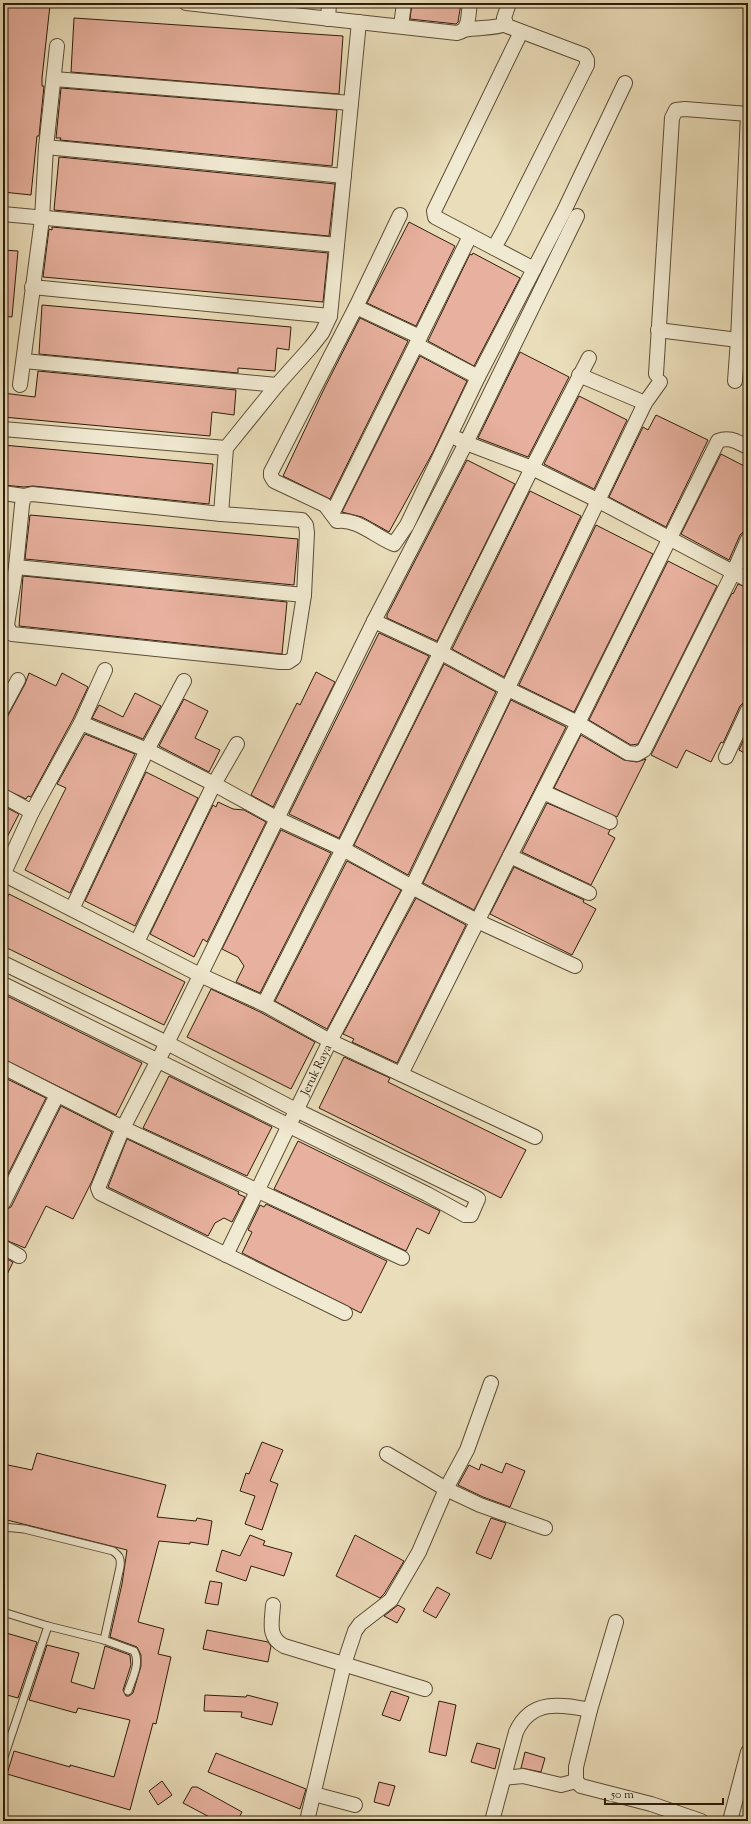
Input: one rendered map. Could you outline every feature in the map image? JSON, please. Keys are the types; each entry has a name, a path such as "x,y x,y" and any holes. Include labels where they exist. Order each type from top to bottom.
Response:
{"street":[{"path":"186,3 450,32 500,26 505,24"},
{"path":"328,19 329,3"},
{"path":"402,26 404,3"},
{"path":"464,30 467,24 470,3"},
{"path":"494,248 587,64 587,60 584,55 511,28 505,24 504,18 509,3"},
{"path":"221,514 226,448 277,385 322,333 330,316 358,22"},
{"path":"522,32 434,211 435,218 534,269"},
{"path":"20,385 42,219 46,147 57,46"},
{"path":"54,80 351,103"},
{"path":"400,215 356,307 271,472 271,476 274,481 325,505 337,521 344,520 364,528 394,544 407,526 478,377 567,204 625,83"},
{"path":"735,381 743,340 748,114 685,109 676,110 672,118 658,330 743,340"},
{"path":"46,147 344,176"},
{"path":"3,214 42,219 337,245"},
{"path":"345,1313 99,1192 99,1184 123,1128 158,1061 276,818 374,621 466,443 577,216"},
{"path":"332,514 470,236"},
{"path":"32,287 330,316"},
{"path":"356,307 418,341 478,377"},
{"name":"Jeruk Raya","path":"226,1255 330,1041 412,887 508,689 597,500 658,378 658,330"},
{"path":"264,1004 343,849 532,468 589,358"},
{"path":"24,361 277,385"},
{"path":"579,375 645,403"},
{"path":"3,428 226,448"},
{"path":"451,435 466,443 532,468 597,500 748,580"},
{"path":"401,1074 578,723 718,440 730,438 748,447"},
{"path":"3,493 24,496 32,494 221,514 299,519 306,525 307,533 304,595 295,654 292,660 285,662 16,635 10,633 8,628 8,592 16,566 24,496"},
{"path":"374,621 440,652 508,689 578,723 628,753 637,754 642,751 734,573 748,539"},
{"path":"16,566 304,595"},
{"path":"105,670 81,723 32,812 3,874 200,975 264,1004 330,1041 535,1137"},
{"path":"3,708 18,680"},
{"path":"72,909 147,750 184,681"},
{"path":"726,758 748,710"},
{"path":"81,723 147,750 276,818 343,849 477,921 575,966"},
{"path":"137,942 214,784 236,744"},
{"path":"543,792 610,822"},
{"path":"3,796 32,812"},
{"path":"510,856 589,893"},
{"path":"3,962 167,1042 296,1110 475,1197 478,1199 478,1202 471,1215 468,1216 427,1194 3,984"},
{"path":"3,1067 123,1128 402,1258"},
{"path":"3,1203 57,1095"},
{"path":"427,1194 434,1177"},
{"path":"3,1247 19,1256"},
{"path":"307,1821 344,1664 357,1628 391,1600 419,1552 446,1489 467,1450 491,1383"},
{"path":"387,1454 446,1489 480,1505 545,1528"},
{"path":"273,1605 272,1632 277,1642 284,1646 425,1689"},
{"path":"616,1622 590,1710 576,1766 576,1781 581,1786 651,1804 700,1821"},
{"path":"492,1821 516,1732 528,1714 543,1707 564,1705 590,1710"},
{"path":"730,1821 748,1752"},
{"path":"504,1778 523,1776 561,1784 576,1781"},
{"path":"314,1794 355,1805"}],"lane":[{"path":"3,1527 24,1529 113,1551 119,1555 121,1561 120,1567 104,1640"},
{"path":"3,1612 48,1626 104,1640 134,1651 137,1664 128,1691"},
{"path":"3,1760 6,1745 48,1626"}],"building":[{"path":"3,3 50,5 42,78 42,86 44,86 39,136 37,136 31,195 3,192"},
{"path":"412,3 461,3 458,22 456,24 410,19"},
{"path":"74,18 343,36 339,94 71,72"},
{"path":"61,88 337,110 332,166 60,140 61,138 56,138"},
{"path":"59,157 335,184 329,236 54,210"},
{"path":"409,222 455,246 416,326 367,303"},
{"path":"52,227 328,253 323,302 43,277 49,229 52,230"},
{"path":"3,250 18,251 12,317 3,316"},
{"path":"473,253 520,278 474,366 428,341 470,254 472,255"},
{"path":"42,305 291,327 289,350 277,348 275,371 238,368 238,373 39,354"},
{"path":"360,318 408,341 330,499 283,476 324,389"},
{"path":"520,352 569,377 528,457 478,438"},
{"path":"420,356 467,381 433,452 389,532 362,517 342,512"},
{"path":"38,371 236,390 234,415 212,412 210,436 3,417 3,393 35,397"},
{"path":"579,396 627,420 594,489 544,464"},
{"path":"656,415 708,440 666,527 609,497 643,427 648,430"},
{"path":"3,445 213,464 209,504 33,486 24,487 3,485"},
{"path":"721,454 748,468 748,531 743,532 740,535 729,560 681,534"},
{"path":"467,460 515,484 437,641 387,618 387,615"},
{"path":"530,491 581,516 504,677 452,649"},
{"path":"30,515 298,539 294,585 25,559"},
{"path":"596,525 653,554 574,712 519,685"},
{"path":"668,561 717,586 638,744 631,745 589,720"},
{"path":"23,576 287,602 282,654 19,626"},
{"path":"738,584 748,588 748,702 743,703 740,706 723,743 721,742 711,762 686,750 677,768 651,755 732,593 733,594"},
{"path":"379,633 429,656 339,838 289,814"},
{"path":"444,664 496,692 408,875 354,845"},
{"path":"316,672 335,682 273,807 251,795 297,703 300,705"},
{"path":"29,673 56,686 62,673 88,687 73,719 31,797 28,796 26,799 3,788 3,725 25,684"},
{"path":"135,693 161,706 143,739 92,718 99,705 123,717"},
{"path":"184,699 208,711 195,738 220,750 209,772 159,746"},
{"path":"511,700 566,727 474,910 423,883"},
{"path":"748,730 748,755 739,750"},
{"path":"85,734 135,754 70,893 25,870 66,788 57,784"},
{"path":"581,735 624,760 637,762 646,759 617,817 554,788"},
{"path":"146,772 198,798 135,926 85,901"},
{"path":"218,802 233,809 244,810 266,822 207,942 203,939 194,957 150,934 213,805 216,807"},
{"path":"547,803 610,830 608,834 615,838 591,885 522,852"},
{"path":"3,806 19,814 3,845"},
{"path":"281,830 331,853 260,993 236,982 244,966 238,957 222,949"},
{"path":"347,861 401,890 327,1029 275,1001"},
{"path":"514,867 584,900 583,902 596,909 572,955 490,914"},
{"path":"9,894 185,982 164,1025 3,946 3,907"},
{"path":"416,898 466,925 397,1063 352,1042 354,1039 343,1034"},
{"path":"211,989 260,1012 315,1042 291,1089 187,1037"},
{"path":"3,994 142,1063 116,1115 3,1059"},
{"path":"344,1057 390,1078 388,1082 526,1150 501,1198 319,1108"},
{"path":"169,1076 272,1127 247,1176 143,1128"},
{"path":"3,1077 46,1098 3,1184"},
{"path":"61,1106 112,1132 92,1181 73,1219 46,1206 25,1248 3,1239 3,1211 11,1207"},
{"path":"127,1139 239,1192 238,1194 245,1197 232,1222 224,1218 215,1223 208,1236 108,1187"},
{"path":"298,1141 440,1211 429,1234 417,1228 406,1251 274,1189"},
{"path":"266,1204 387,1261 361,1313 242,1253 252,1232 248,1230 260,1205 264,1207"},
{"path":"3,1257 13,1262 3,1283"},
{"path":"262,1442 283,1450 270,1481 278,1484 262,1530 245,1524 255,1496 240,1491 246,1473 249,1474"},
{"path":"37,1453 166,1485 157,1517 196,1521 197,1518 212,1521 208,1545 190,1542 190,1544 159,1541 138,1622 164,1629 158,1654 171,1657 156,1724 153,1723 130,1810 7,1774 14,1751 70,1767 70,1765 114,1777 130,1720 78,1708 76,1713 29,1700 47,1645 79,1653 71,1682 94,1689 105,1646 130,1655 131,1665 123,1690 126,1696 133,1693 141,1666 141,1655 137,1647 110,1637 122,1584 127,1550 3,1519 3,1464 32,1470"},
{"path":"506,1463 525,1471 510,1507 483,1497 458,1485 469,1465 479,1470 481,1464 502,1473"},
{"path":"491,1518 506,1523 491,1559 476,1553"},
{"path":"250,1535 265,1541 263,1545 292,1553 284,1576 251,1566 246,1581 216,1571 222,1550 240,1556"},
{"path":"355,1535 404,1561 380,1598 336,1576"},
{"path":"210,1581 222,1583 218,1605 205,1603"},
{"path":"437,1587 450,1594 436,1618 423,1611"},
{"path":"398,1605 405,1609 397,1623 384,1616"},
{"path":"207,1630 268,1642 271,1646 268,1662 203,1649"},
{"path":"3,1632 37,1642 18,1698 3,1694"},
{"path":"391,1691 409,1697 400,1721 382,1715"},
{"path":"205,1695 246,1697 247,1695 278,1703 272,1725 241,1717 242,1712 204,1711"},
{"path":"439,1701 456,1705 446,1756 429,1752"},
{"path":"477,1743 500,1749 495,1769 471,1762"},
{"path":"525,1752 545,1758 541,1772 521,1768"},
{"path":"216,1753 306,1789 300,1809 208,1772"},
{"path":"162,1781 172,1795 158,1805 149,1791"},
{"path":"379,1782 395,1786 389,1806 374,1802"},
{"path":"192,1787 197,1787 242,1812 237,1821 217,1821 183,1803"}]}
